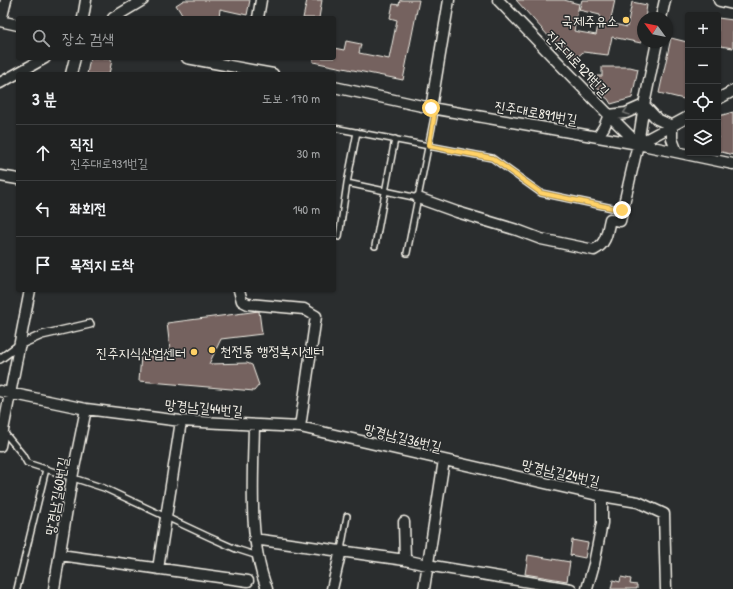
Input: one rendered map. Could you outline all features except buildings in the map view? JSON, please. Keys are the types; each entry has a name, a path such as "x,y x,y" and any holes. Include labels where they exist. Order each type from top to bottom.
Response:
{"street":[{"path":"6,0 1,21 16,25"},
{"path":"83,16 86,0"},
{"path":"116,16 143,0"},
{"path":"258,16 261,0"},
{"path":"431,108 449,0"},
{"name":"진주대로929번길","path":"498,0 638,144"},
{"path":"662,12 665,0"},
{"path":"720,0 733,3"},
{"path":"418,198 542,239 594,250 601,247 606,238 610,218 620,220 638,144 656,48"},
{"path":"20,72 41,60"},
{"path":"72,72 75,60"},
{"path":"197,60 249,71 251,60"},
{"path":"0,83 16,74"},
{"name":"진주대로891번길","path":"336,87 431,108 598,136 733,164"},
{"path":"721,97 733,91"},
{"path":"598,136 609,115 626,113 644,105"},
{"path":"644,105 657,119 672,126"},
{"path":"638,144 685,119"},
{"path":"672,126 672,140 677,152"},
{"path":"0,176 16,179"},
{"path":"0,446 3,430 5,392 19,345 30,292"},
{"path":"240,292 242,302 248,304 304,309 316,316 300,428"},
{"path":"0,360 19,345 42,335 90,324"},
{"name":"망경남길44번길","path":"5,392 86,409 181,421 254,426 254,539 262,575 267,589"},
{"name":"망경남길60번길","path":"54,589 72,478 86,409"},
{"path":"158,569 181,421"},
{"name":"망경남길36번길","path":"254,426 300,428 444,460 424,589"},
{"name":"망경남길24번길","path":"444,460 602,496 602,523 594,564 587,589"},
{"path":"602,496 638,502 664,514 666,589"},
{"path":"404,522 405,560"},
{"path":"254,539 405,560 571,589"},
{"path":"332,589 341,550"},
{"path":"60,555 158,569 245,585 262,575"}],"lane":[{"path":"407,253 434,117 431,108"},
{"path":"336,128 492,158 541,193 622,210"},
{"path":"340,237 357,132"},
{"path":"375,246 395,139"},
{"path":"348,183 418,198"},
{"path":"3,430 22,454 27,463 104,488 222,543 258,556"},
{"path":"17,589 46,469"},
{"path":"341,550 347,516"}],"place":[{"name":"국제주유소","path":"626,20"},
{"name":"천전동 행정복지센터","path":"212,350"},
{"name":"진주지식산업센터","path":"194,352"}],"route":[{"path":"431,108 434,117 429,146 492,158 541,193 622,210"}]}
